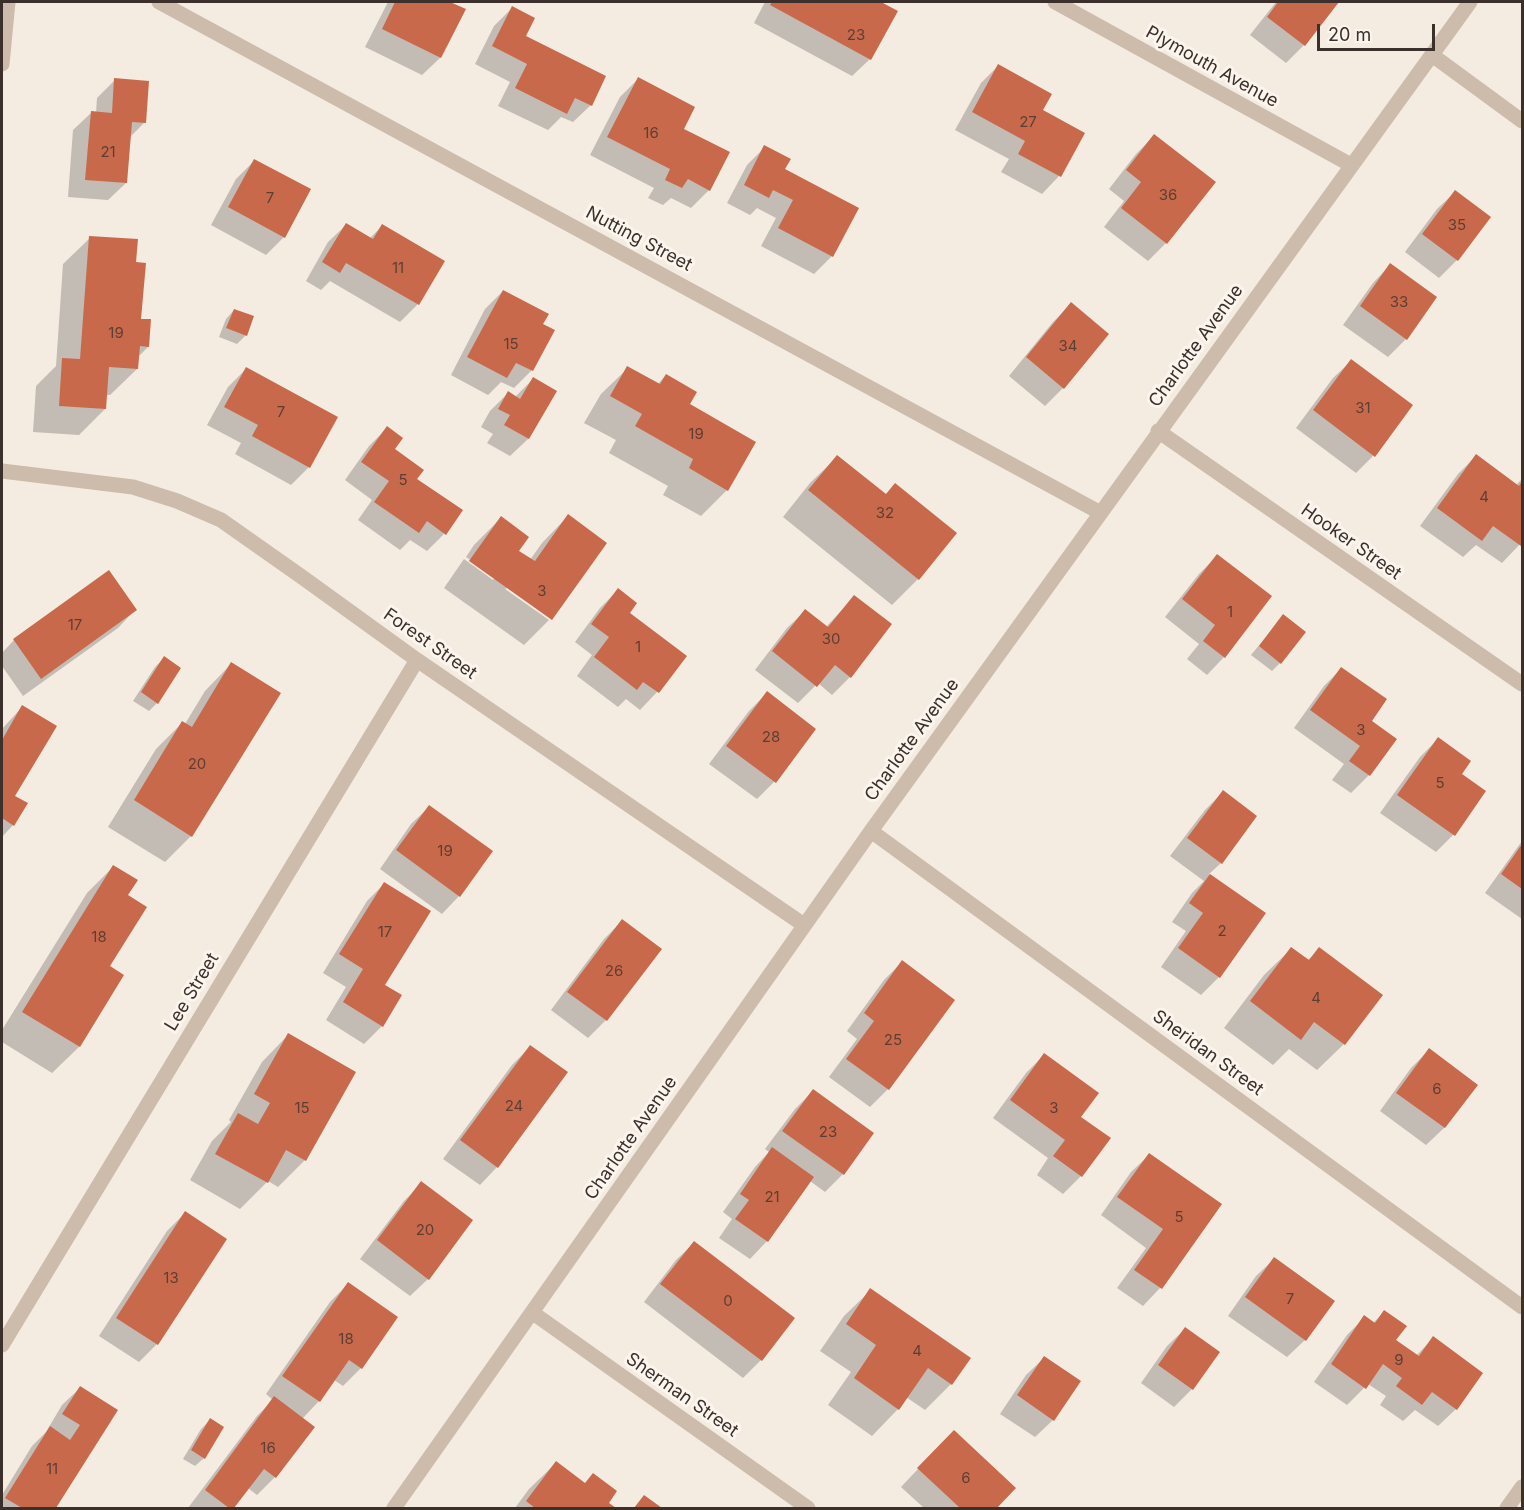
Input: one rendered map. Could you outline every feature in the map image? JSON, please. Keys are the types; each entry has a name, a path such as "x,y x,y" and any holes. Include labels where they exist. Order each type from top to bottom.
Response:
{"street":[{"path":"2,64 8,2"},
{"name":"Nutting Street","path":"159,2 1099,512"},
{"name":"Plymouth Avenue","path":"1055,2 1351,165"},
{"name":"Charlotte Avenue","path":"394,1509 871,831 1099,512 1470,2"},
{"path":"1432,55 1522,121"},
{"name":"Hooker Street","path":"1158,431 1522,684"},
{"name":"Forest Street","path":"2,471 133,487 177,501 220,520 417,660 804,925"},
{"name":"Lee Street","path":"2,1345 417,660"},
{"name":"Sheridan Street","path":"871,831 1522,1307"},
{"name":"Sherman Street","path":"533,1312 808,1509"},
{"path":"1507,1509 1522,1487"}],"building":[{"path":"395,2 450,2 466,9 441,58 382,29"},
{"path":"772,2 881,2 898,11 871,60 770,5"},
{"path":"1278,2 1339,2 1305,46 1267,17"},
{"path":"512,6 535,18 526,36 606,76 592,106 575,98 567,114 515,88 527,64 492,46"},
{"path":"998,64 1052,94 1043,110 1085,133 1061,177 1018,154 1025,141 972,112"},
{"path":"638,77 695,107 684,129 730,152 710,191 688,179 682,188 665,180 670,169 607,137"},
{"path":"114,78 149,81 146,123 132,122 127,183 85,180 91,111 112,113"},
{"path":"1154,134 1216,182 1167,244 1121,208 1141,182 1126,170"},
{"path":"764,145 791,159 785,169 859,208 833,257 778,228 793,200 773,190 769,198 744,185"},
{"path":"254,159 311,189 285,238 228,207"},
{"path":"1455,190 1491,217 1458,261 1422,234"},
{"path":"346,223 373,239 382,224 445,261 419,305 346,263 340,273 322,262"},
{"path":"89,236 138,239 136,262 146,263 141,319 151,319 149,347 140,346 138,369 109,367 106,409 59,406 62,358 80,359"},
{"path":"1390,263 1437,297 1407,340 1360,306"},
{"path":"503,290 549,314 543,324 555,330 533,371 516,363 507,378 467,357"},
{"path":"1071,302 1109,334 1064,389 1026,357"},
{"path":"234,309 254,316 247,336 226,328"},
{"path":"1351,359 1413,405 1375,457 1313,410"},
{"path":"627,366 660,384 666,374 697,392 690,404 756,442 728,491 689,468 693,459 635,426 642,414 610,396"},
{"path":"246,367 338,417 310,468 252,436 258,425 224,407"},
{"path":"533,377 557,391 529,439 504,425 510,415 498,409 508,391 520,399"},
{"path":"387,426 403,438 395,449 424,470 417,479 463,510 446,535 427,521 419,533 374,502 389,481 361,462"},
{"path":"1476,454 1519,486 1522,481 1521,546 1493,526 1482,541 1437,508"},
{"path":"837,455 886,494 895,483 957,533 919,580 808,490"},
{"path":"568,514 607,543 552,620 469,561 501,516 529,537 519,551 535,561"},
{"path":"1217,554 1272,596 1225,658 1203,641 1215,625 1182,599"},
{"path":"109,570 137,610 41,679 13,639"},
{"path":"618,588 637,603 630,613 687,656 659,693 643,682 637,690 594,657 609,637 591,624"},
{"path":"854,595 892,624 851,678 835,665 817,687 772,651 805,609 828,627"},
{"path":"1283,614 1306,632 1281,664 1259,646"},
{"path":"164,656 181,668 158,704 141,692"},
{"path":"231,662 281,693 192,837 134,800 182,721 192,727"},
{"path":"1341,667 1387,699 1372,721 1397,739 1370,776 1349,761 1360,746 1310,710"},
{"path":"767,691 816,729 776,783 726,746"},
{"path":"22,705 57,726 15,796 28,803 14,826 2,818 2,740"},
{"path":"1438,737 1471,761 1462,774 1486,791 1455,836 1397,795"},
{"path":"1223,790 1257,816 1222,864 1187,838"},
{"path":"429,805 493,851 460,897 396,850"},
{"path":"1522,844 1522,889 1501,874"},
{"path":"113,865 138,880 128,895 147,907 110,966 124,975 80,1047 22,1012"},
{"path":"1210,874 1266,913 1220,978 1178,948 1203,913 1189,903"},
{"path":"384,882 431,911 385,985 402,995 383,1027 343,1002 363,969 339,954"},
{"path":"622,919 662,949 607,1021 567,992"},
{"path":"1291,947 1309,960 1319,947 1383,995 1345,1045 1314,1022 1301,1040 1250,1001"},
{"path":"902,960 955,1000 889,1090 846,1059 874,1021 864,1013"},
{"path":"288,1033 356,1072 306,1161 286,1150 268,1183 215,1154 238,1113 258,1124 270,1103 254,1094"},
{"path":"530,1045 568,1072 498,1168 460,1140"},
{"path":"1429,1048 1478,1085 1445,1128 1396,1093"},
{"path":"1044,1053 1099,1093 1081,1117 1111,1138 1082,1177 1053,1156 1065,1140 1010,1100"},
{"path":"813,1089 874,1133 844,1175 782,1131"},
{"path":"772,1147 814,1177 768,1242 735,1219 749,1200 740,1194"},
{"path":"1149,1153 1222,1204 1162,1289 1134,1270 1163,1229 1117,1197"},
{"path":"421,1181 473,1220 429,1280 377,1240"},
{"path":"185,1211 227,1239 158,1345 116,1318"},
{"path":"694,1241 795,1318 762,1361 660,1284"},
{"path":"1274,1257 1335,1301 1306,1341 1245,1297"},
{"path":"348,1282 398,1317 362,1369 349,1360 320,1402 282,1376"},
{"path":"870,1288 971,1358 952,1385 928,1368 899,1410 854,1378 876,1345 846,1324"},
{"path":"1384,1310 1407,1326 1396,1340 1419,1356 1433,1336 1483,1373 1457,1410 1432,1392 1422,1405 1396,1386 1402,1378 1383,1364 1366,1389 1331,1364 1364,1315 1375,1323"},
{"path":"1185,1327 1220,1352 1193,1390 1158,1365"},
{"path":"1044,1356 1081,1381 1054,1421 1017,1395"},
{"path":"80,1386 118,1410 56,1508 22,1508 5,1498 50,1426 70,1440 80,1425 62,1414"},
{"path":"274,1396 315,1427 276,1478 264,1469 234,1508 229,1508 205,1490"},
{"path":"210,1418 224,1427 205,1459 191,1450"},
{"path":"954,1430 1016,1488 997,1508 960,1508 917,1468"},
{"path":"556,1461 585,1483 593,1473 617,1491 609,1503 616,1508 535,1508 526,1501"},
{"path":"644,1495 662,1508 634,1508"}]}
